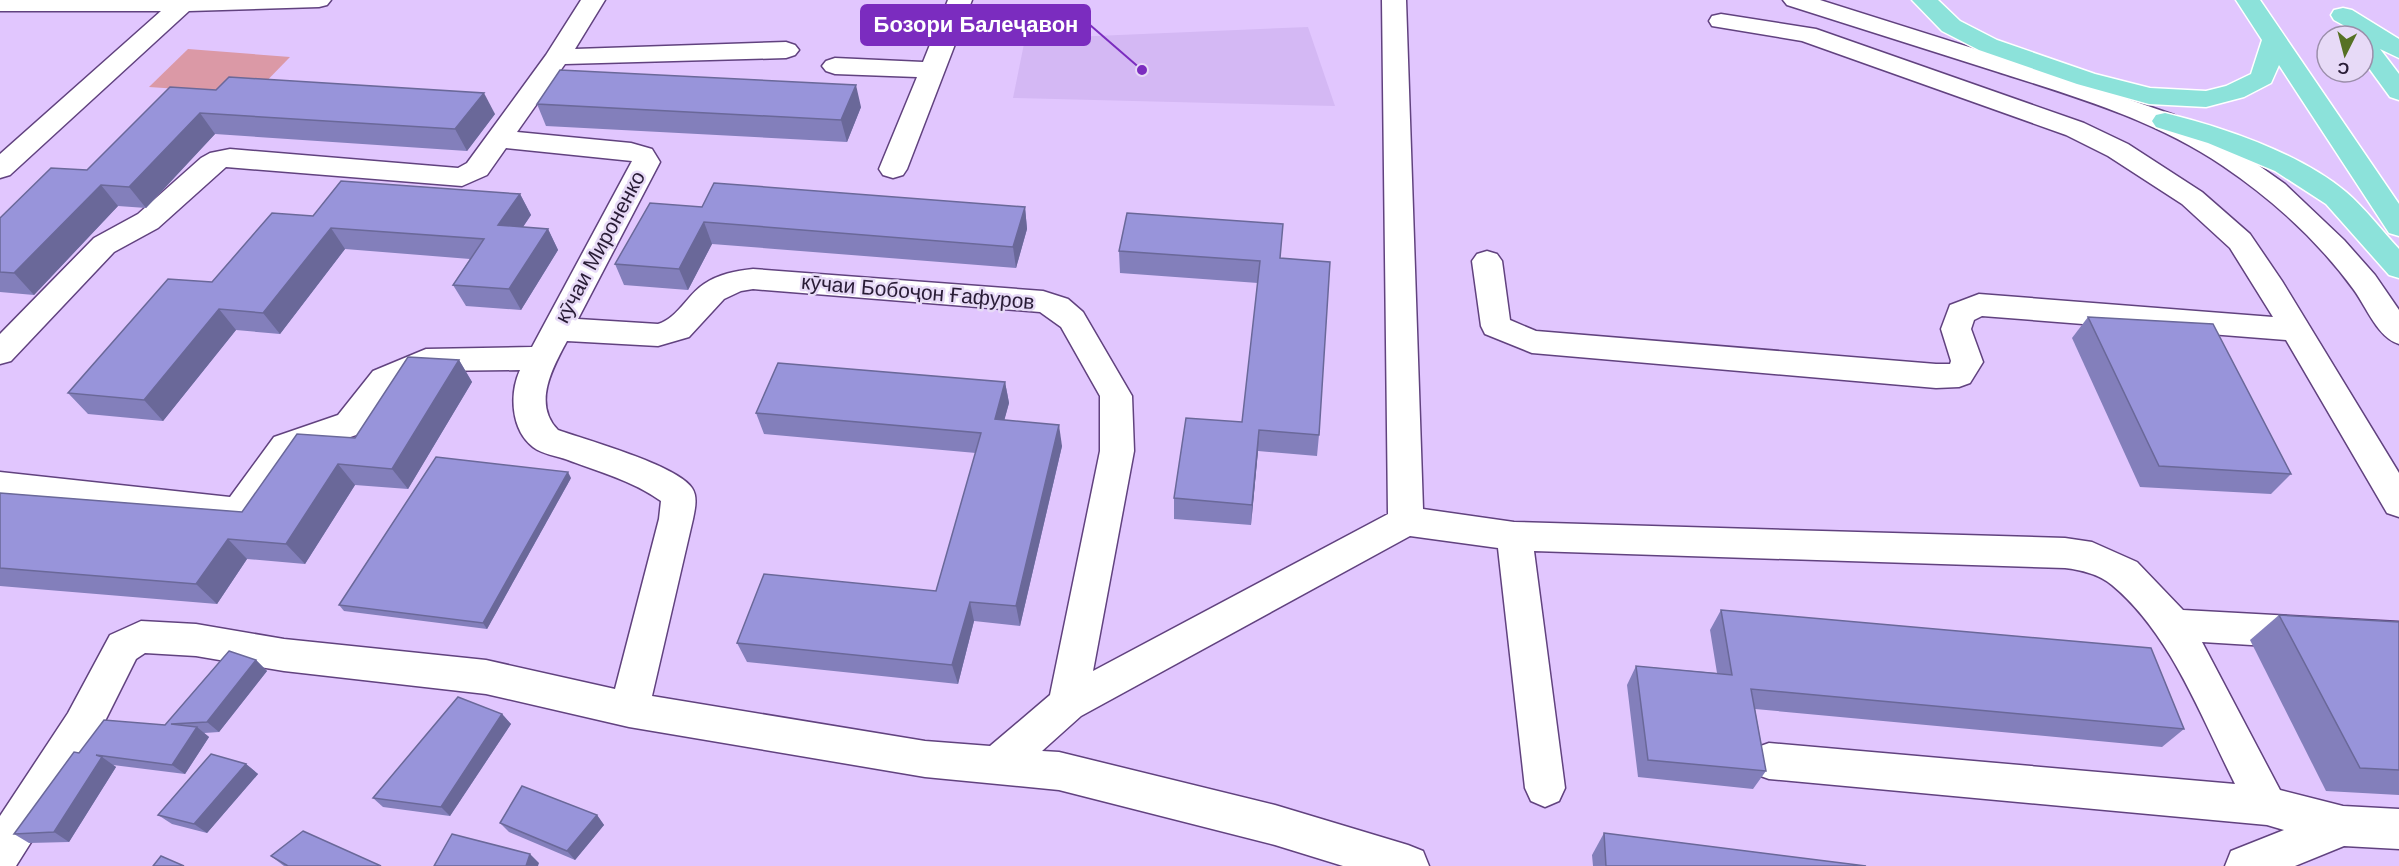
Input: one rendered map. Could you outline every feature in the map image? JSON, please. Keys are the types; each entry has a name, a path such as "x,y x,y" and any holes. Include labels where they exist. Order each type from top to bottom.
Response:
{"main road":[{"path":"1924,0 1951,26 1988,45 2086,79 2149,96 2206,99 2235,93 2262,78 2275,38"},
{"path":"2248,0 2399,226"},
{"path":"2336,7 2349,24"},
{"path":"2336,7 2399,50"},
{"path":"2375,59 2399,92"},
{"path":"2165,121 2217,137 2285,165 2336,198 2399,268"}],"street":[{"path":"0,4 183,4 319,0"},
{"path":"6,341 104,245 148,221 220,159 462,177 477,169 557,57 593,0"},
{"path":"893,169 960,0"},
{"path":"1394,0 1406,521"},
{"path":"1795,0 2052,81 2165,121 2231,159 2275,190 2334,247 2364,282 2399,333"},
{"path":"0,169 183,4"},
{"path":"1721,21 1807,34 2056,122 2118,150 2192,198 2240,241 2399,503"},
{"path":"557,57 786,50"},
{"path":"835,66 932,70"},
{"name":"кӯчаи Мироненко","path":"498,140 631,152 642,155 646,162 538,366"},
{"path":"1487,261 1496,326 1532,342 1936,376 1959,375 1967,362 1956,328 1961,313 1979,304 2296,330"},
{"name":"кӯчаи Бобоҷон Ғафуров","path":"558,328 658,335 678,329 714,292 735,281 753,279 1043,302 1057,308 1072,321 1116,396 1117,407 1117,451 1067,704"},
{"path":"0,486 239,512 286,446 350,424 384,380 426,360 538,366 529,412 534,429 546,439 652,477 679,495 676,519 629,710"},
{"path":"996,766 1067,704 1406,521 1514,536 2065,552 2092,557 2124,573 2174,626 2267,806"},
{"path":"1514,536 1545,788"},
{"path":"2174,626 2229,627 2399,639"},
{"path":"0,853 82,726 123,647 141,637 196,640 284,655 486,677 629,710 925,759 1059,771 1275,825 1408,866"},
{"path":"1769,762 2267,806 2343,826 2399,829"},
{"path":"2247,866 2343,826"}],"shaded area":[{"path":"1308,27 1335,106 1013,98 1025,39"},
{"path":"188,49 290,57 254,94 149,87"}],"building":[{"path":"560,70 856,85 841,120 537,104"},
{"path":"229,77 484,93 455,129 200,113 129,187 101,185 14,273 0,272 0,218 51,168 87,170 170,87 216,90"},
{"path":"341,181 520,194 498,225 548,229 509,289 453,285 484,239 331,228 263,313 219,309 144,400 68,393 168,279 212,282 272,213 313,216"},
{"path":"714,183 1025,207 1013,247 704,222 679,269 615,264 650,203 702,207"},
{"path":"1127,213 1283,224 1280,258 1330,262 1319,435 1259,430 1252,505 1174,498 1186,418 1242,422 1260,261 1119,251"},
{"path":"2088,317 2213,324 2291,474 2159,466"},
{"path":"408,357 459,360 392,469 338,464 286,544 228,539 196,584 0,568 0,493 242,512 297,434 355,438"},
{"path":"778,363 1005,382 995,419 1059,425 1016,606 970,602 952,665 737,643 764,574 936,591 981,433 756,413"},
{"path":"436,457 568,472 483,623 339,605"},
{"path":"1721,610 2151,648 2184,729 1751,689 1766,771 1648,760 1636,666 1732,675"},
{"path":"2279,615 2399,622 2399,770 2360,768"},
{"path":"229,651 256,660 207,722 171,724 197,727 172,765 96,755 102,757 54,832 14,834 74,752 79,753 104,720 165,725"},
{"path":"458,697 502,714 441,807 373,798"},
{"path":"211,754 246,764 194,824 158,815"},
{"path":"522,786 597,815 567,851 500,823"},
{"path":"303,831 381,866 288,866 271,856"},
{"path":"1604,833 1866,866 1606,866"},
{"path":"452,834 530,854 526,866 434,866"},
{"path":"161,856 184,866 153,866"}],"place":[{"name":"Бозори Балеҷавон","path":"1142,70"}]}
